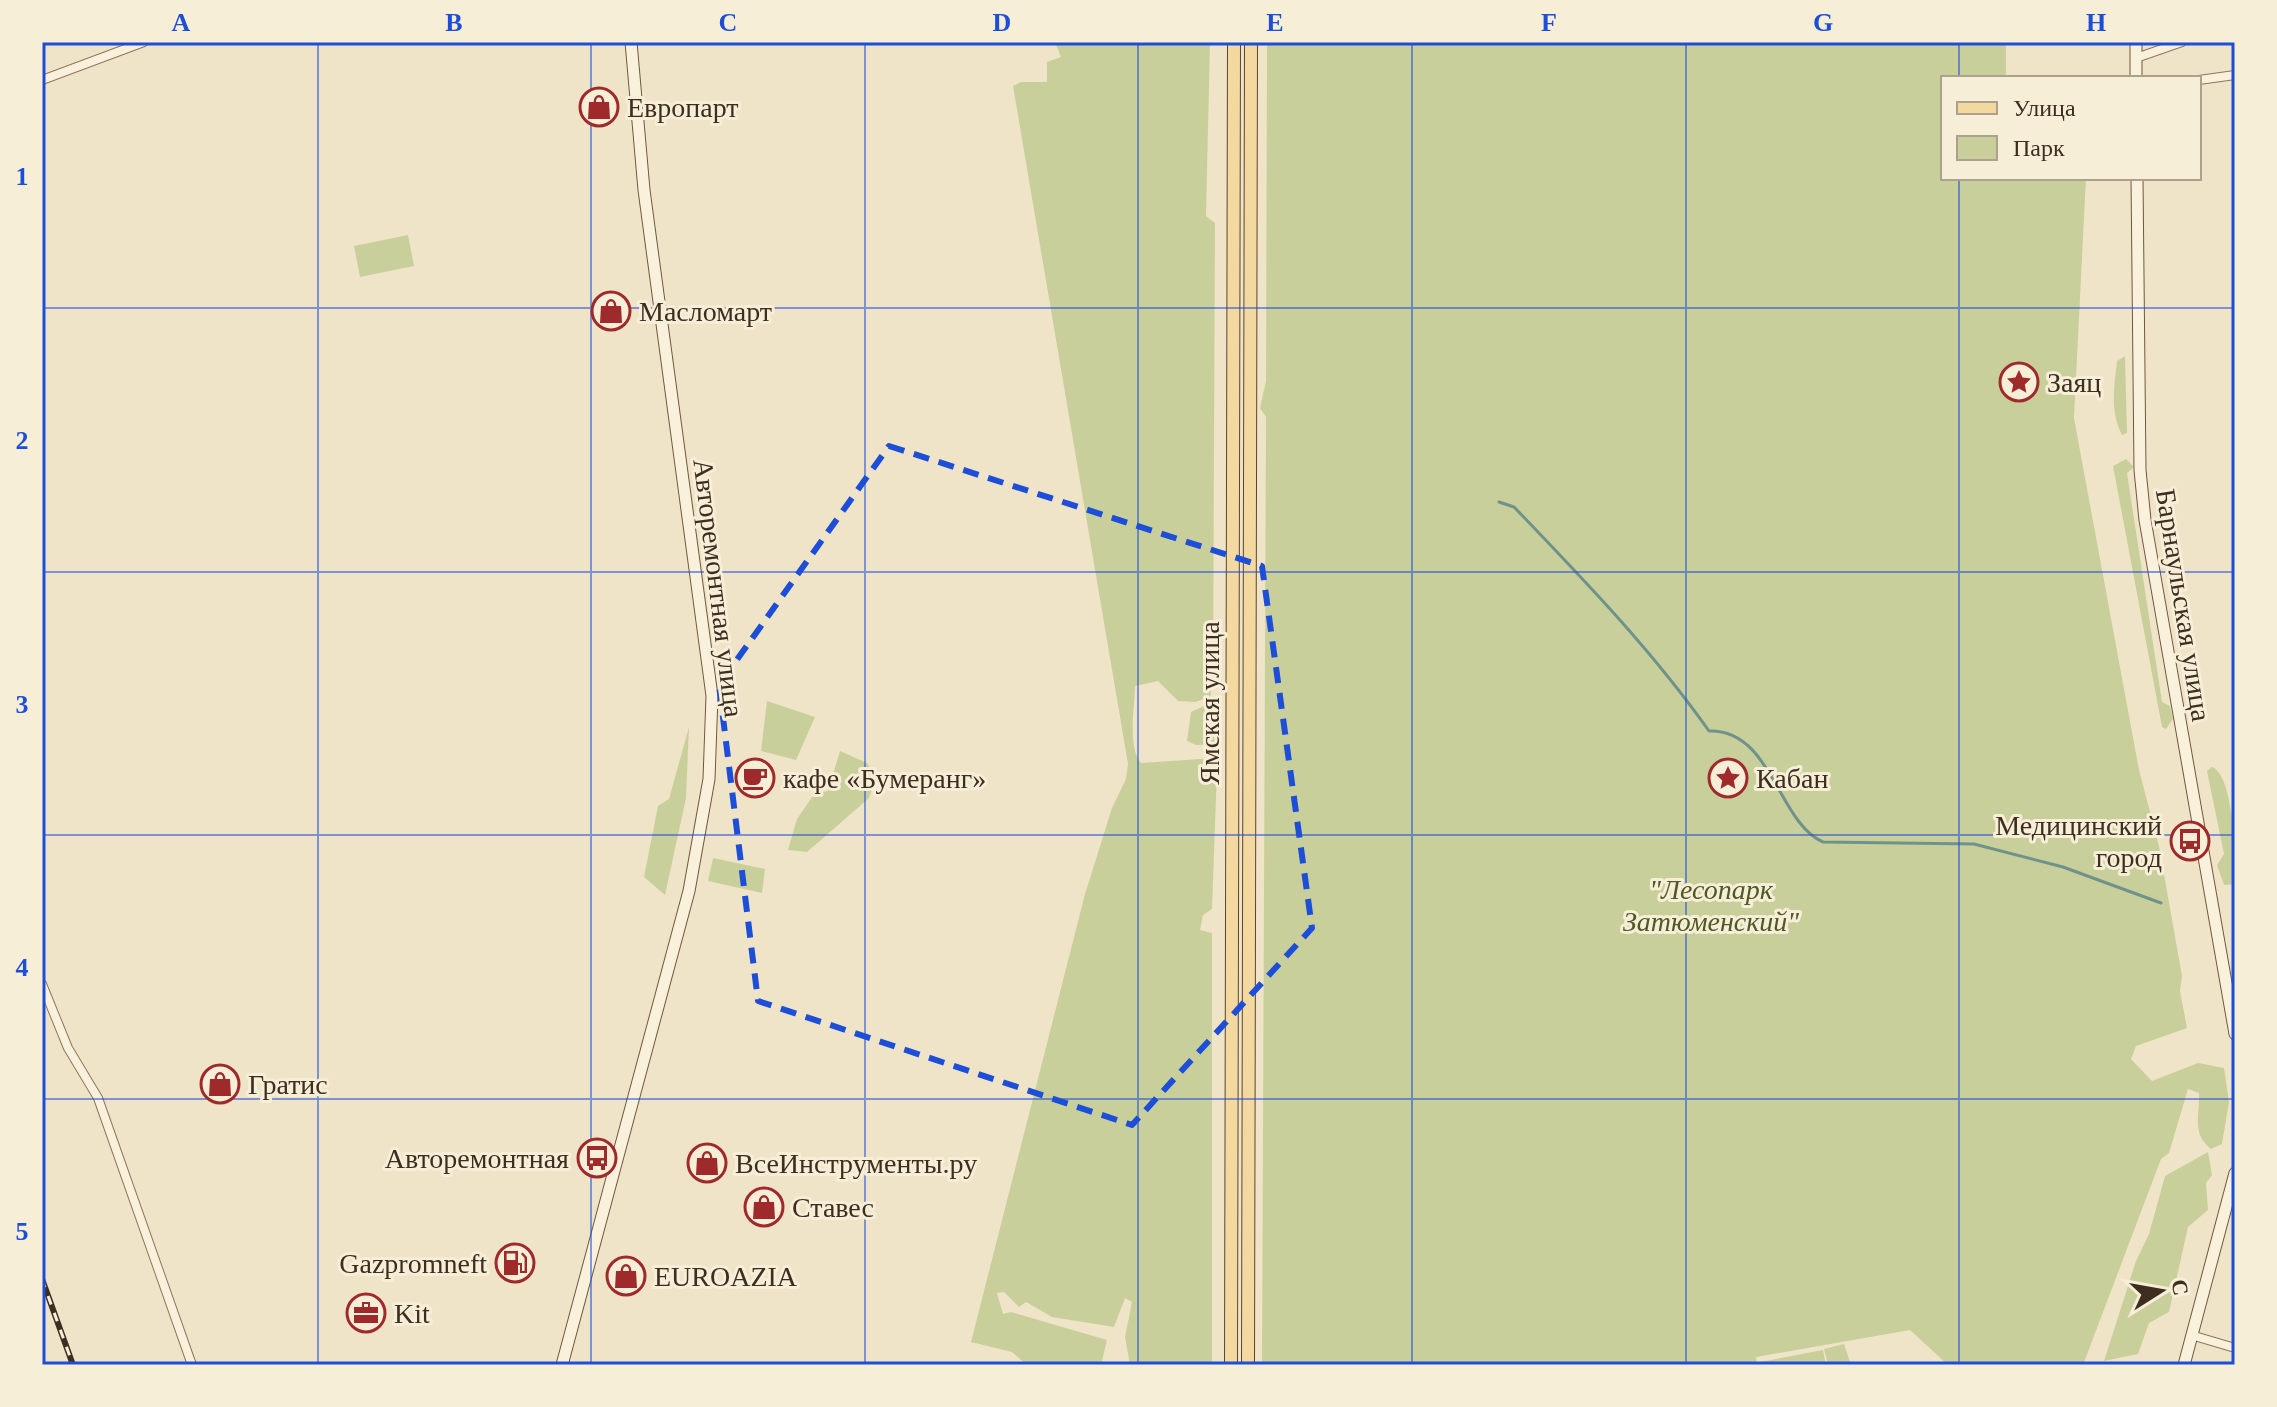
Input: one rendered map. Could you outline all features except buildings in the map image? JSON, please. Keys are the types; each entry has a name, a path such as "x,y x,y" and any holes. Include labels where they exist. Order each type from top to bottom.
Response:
{"main road":[{"name":"Ямская улица","path":"1231,1365 1234,42"},
{"name":"Ямская улица","path":"1248,1365 1251,42"},
{"path":"1233,1103 1250,1103"}],"street":[{"path":"42,80 144,42"},
{"name":"Авторемонтная улица","path":"562,1365 689,891 713,745 712,696 644,190 631,42"},
{"path":"2136,42 2136,76"},
{"path":"2136,58 2176,47 2182,42"},
{"path":"2201,80 2235,75"},
{"name":"Барнаульская улица","path":"2137,180 2140,470 2145,520 2235,1034"},
{"path":"42,984 68,1048 98,1098 192,1365"},
{"path":"2184,1365 2232,1198 2235,1173"},
{"path":"2191,1335 2235,1348"}],"highlighted area":[{"path":"889,446 1262,566 1312,928 1132,1125 758,1001 719,685"}],"green space":[{"path":"1055,42 1210,42 1206,216 1215,223 1213,682 1210,697 1195,702 1178,701 1158,681 1135,686 1133,726 1134,747 1141,763 1215,758 1217,769 1212,909 1203,915 1200,930 1212,933 1212,1365 1130,1365 1125,1337 1132,1302 1125,1298 1114,1327 1052,1317 1026,1302 1019,1307 1004,1292 997,1293 1003,1314 1011,1312 1107,1340 1101,1365 1027,1365 1012,1352 971,1342 1085,894 1112,808 1126,779 1128,764 1013,86 1021,82 1047,82 1047,62 1061,57"},
{"name":"\"Лесопарк Затюменский\"","path":"1267,42 2006,42 2006,76 1941,76 1941,180 2086,180 2074,418 2139,770 2159,846 2182,976 2180,991 2187,1028 2136,1046 2131,1059 2152,1081 2198,1063 2224,1068 2229,1102 2222,1144 2211,1149 2199,1130 2199,1093 2188,1089 2169,1153 2161,1159 2083,1365 1948,1365 1910,1330 1756,1357 1757,1365 1262,1365 1266,417 1260,408 1266,381"},
{"path":"408,235 414,266 360,277 354,246"},
{"path":"2125,356 2127,433 2122,435 2114,408 2114,390 2117,361"},
{"path":"2126,459 2134,467 2127,473 2162,702 2170,706 2173,719 2166,729 2162,727 2113,466"},
{"path":"767,701 815,717 796,760 761,751"},
{"path":"1204,706 1215,711 1219,744 1196,745 1187,741 1191,712"},
{"path":"689,727 686,798 665,895 644,877 658,806 669,799"},
{"path":"840,751 867,763 876,777 869,798 807,852 788,850 797,819 815,793 828,791"},
{"path":"2212,767 2220,774 2229,802 2235,884 2224,885 2217,865 2224,854 2207,771"},
{"path":"713,858 765,869 762,893 708,881"},
{"path":"2208,1152 2212,1175 2206,1183 2208,1210 2188,1227 2169,1312 2149,1323 2138,1354 2104,1361 2136,1261 2149,1234 2165,1176"},
{"path":"1844,1344 1851,1365 1828,1365 1824,1349"},
{"path":"1823,1350 1826,1365 1761,1365 1760,1362"}],"waterway":[{"path":"1499,502 1514,507 1591,588 1664,672 1709,731 1730,734 1747,745 1761,760 1795,816 1808,832 1823,842 1974,844 2063,867 2161,903"}],"railway":[{"path":"42,1279 73,1365"}],"place":[{"name":"Европарт","path":"599,107"},
{"name":"Масломарт","path":"611,311"},
{"name":"Заяц","path":"2019,382"},
{"name":"кафе «Бумеранг»","path":"755,778"},
{"name":"Кабан","path":"1728,778"},
{"name":"Медицинский город","path":"2190,841"},
{"name":"Гратис","path":"220,1084"},
{"name":"Авторемонтная","path":"597,1158"},
{"name":"ВсеИнструменты.ру","path":"707,1163"},
{"name":"Ставес","path":"764,1207"},
{"name":"Gazpromneft","path":"515,1263"},
{"name":"EUROAZIA","path":"626,1276"},
{"name":"Kit","path":"366,1313"}]}
